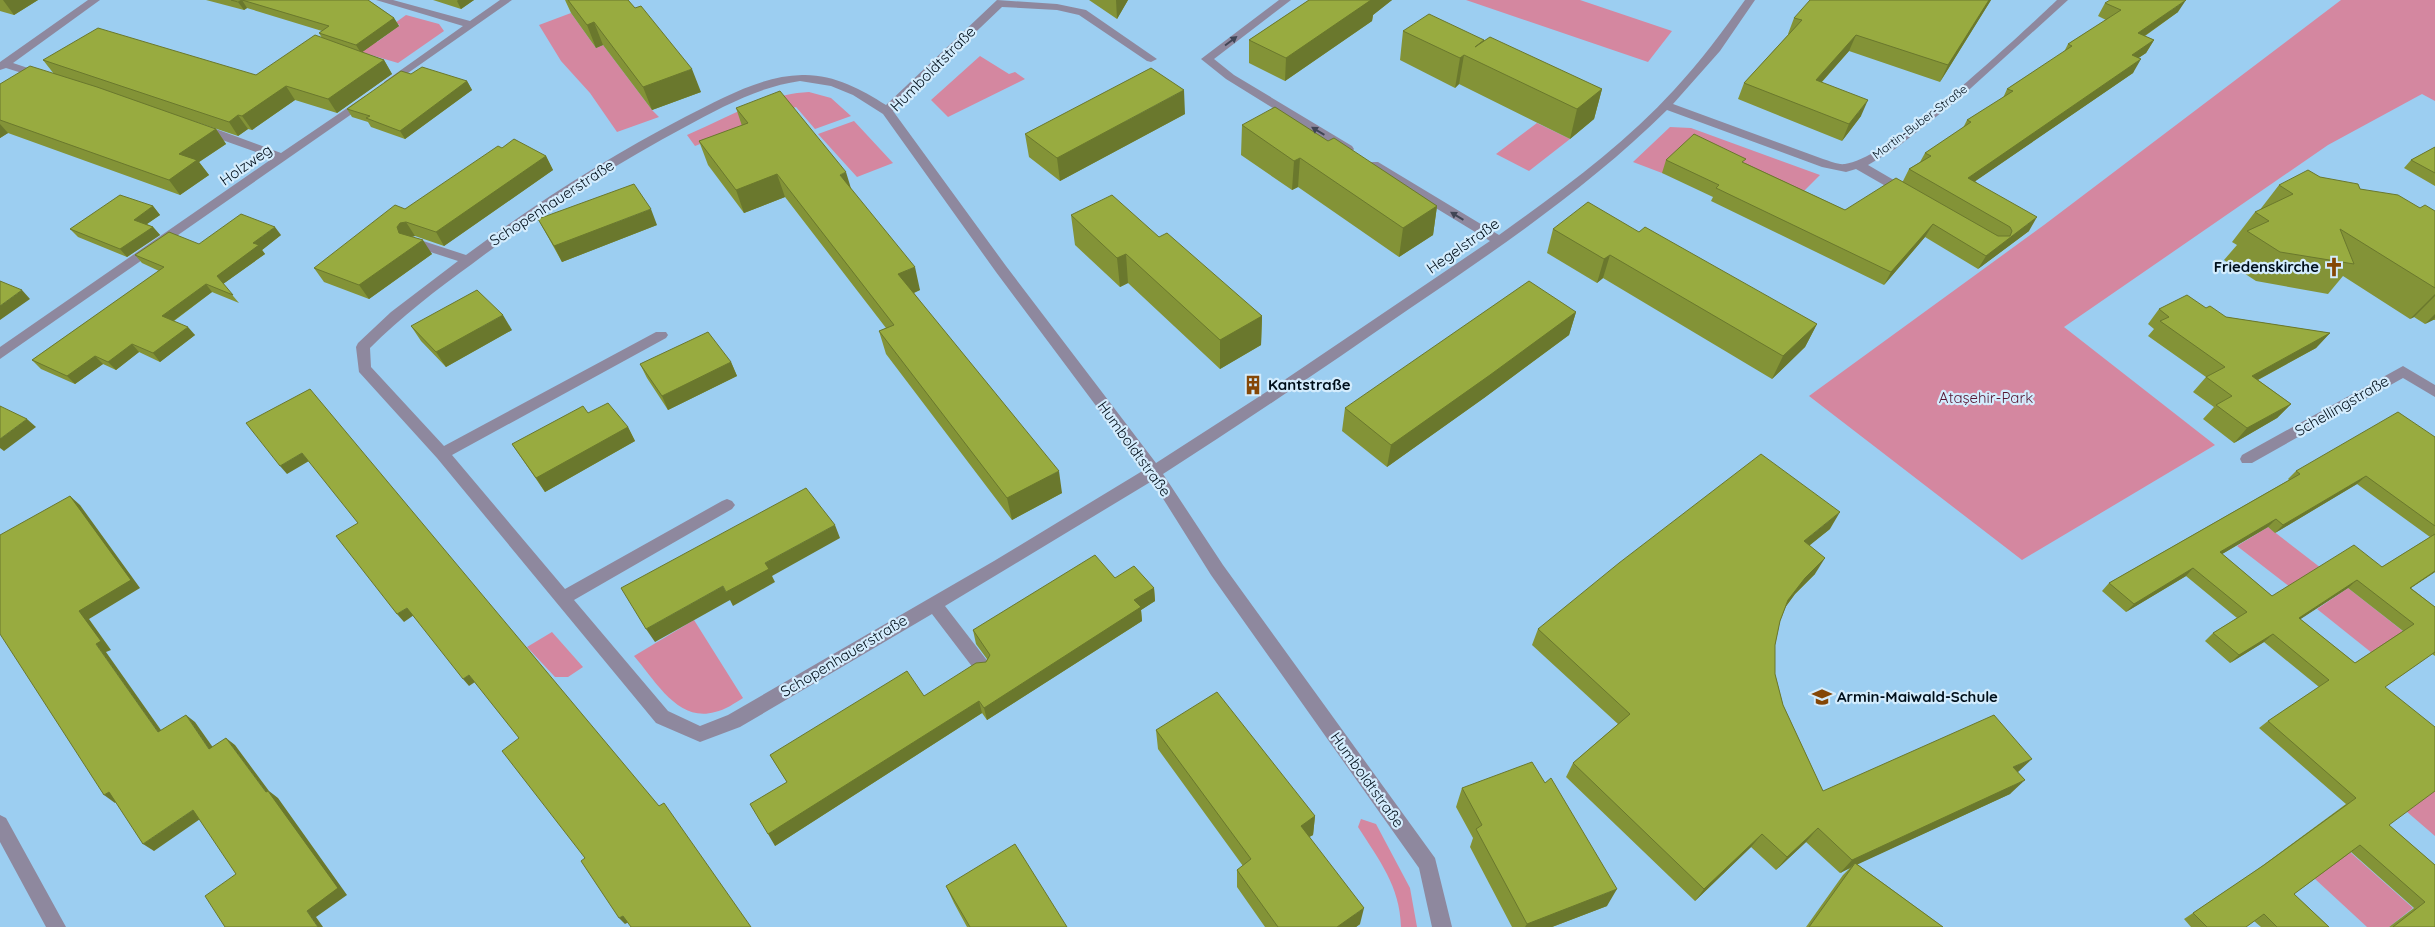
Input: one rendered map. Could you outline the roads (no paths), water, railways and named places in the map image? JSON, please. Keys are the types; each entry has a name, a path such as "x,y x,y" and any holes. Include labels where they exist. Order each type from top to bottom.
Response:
{"street":[{"path":"3,66 71,15 95,0"},
{"path":"381,0 472,25"},
{"name":"Holzweg","path":"0,354 284,158 508,0"},
{"path":"1286,0 1207,59 1230,77 1498,241"},
{"name":"Hegelstraße","path":"1154,472 1263,403 1498,241 1600,165 1667,106 1716,50 1750,0"},
{"name":"Martin-Buber-Straße","path":"1667,106 1817,160 1846,168 1858,165 1867,162 1921,123 1997,62 2063,0"},
{"name":"Humboldtstraße","path":"1151,59 1082,12 1057,7 1001,2 887,111 1001,270 1154,472 1217,570 1428,864 1442,927"},
{"path":"3,66 53,79"},
{"name":"Schopenhauerstraße","path":"887,111 857,93 826,81 801,78 769,84 746,92 655,137 574,187 468,260 386,322 363,347 364,368 442,454 662,717 700,734 734,720 1154,472"},
{"path":"193,125 284,158"},
{"path":"1858,165 1919,200"},
{"path":"414,242 468,260"},
{"path":"442,454 661,335"},
{"name":"Schellingstraße","path":"2247,459 2403,371 2435,392"},
{"path":"562,599 727,505"},
{"path":"933,603 983,668"},
{"path":"0,824 56,927"}],"place":[{"name":"Friedenskirche","path":"2334,267"},
{"name":"Kantstraße","path":"1253,385"},
{"name":"Armin-Maiwald-Schule","path":"1822,697"}],"park label":[{"name":"Ataşehir-Park","path":"1986,398"}]}
